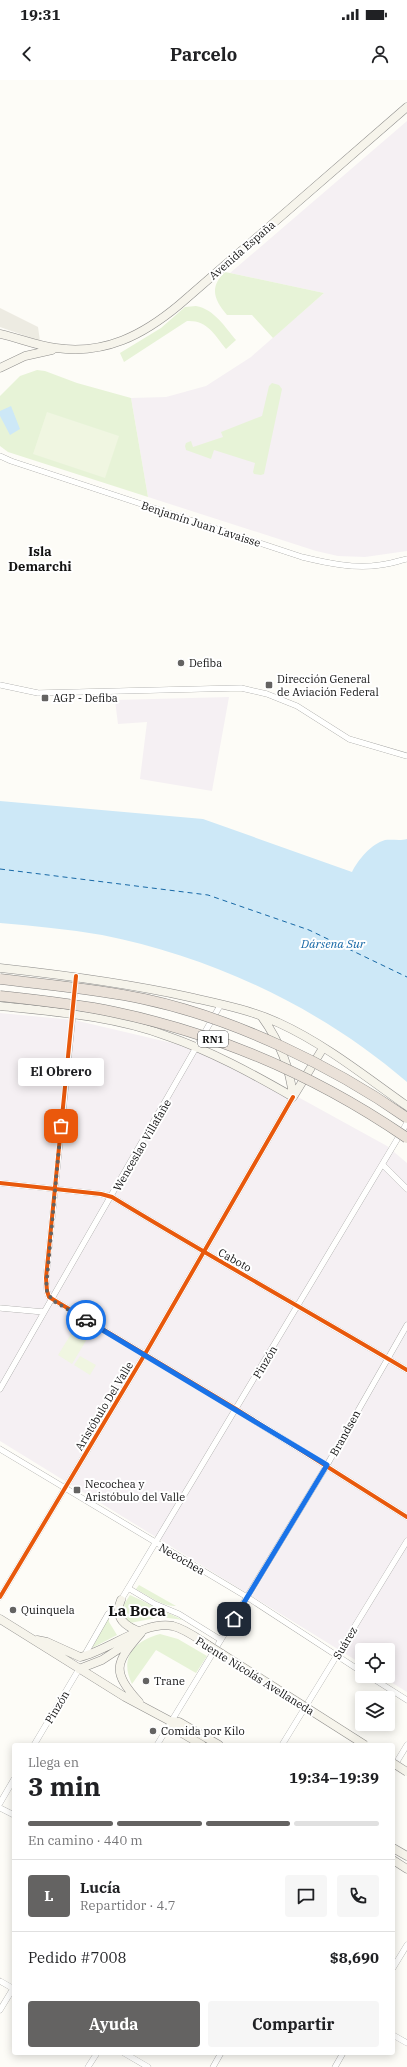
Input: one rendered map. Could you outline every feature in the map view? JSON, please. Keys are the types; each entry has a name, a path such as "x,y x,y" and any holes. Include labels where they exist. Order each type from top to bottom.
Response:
{"highway":[{"name":"RN1","path":"0,979 120,994 173,1006 197,1014 258,1036 281,1047 352,1084 407,1118"},
{"name":"RN1","path":"0,996 112,1011 160,1023 222,1042 310,1079 364,1109 407,1138"}],"main road":[{"name":"Avenida España","path":"0,368 25,356 57,349 75,349 111,345 133,337 160,321 407,107"},
{"name":"Avenida España","path":"0,334 57,349"},
{"path":"0,968 111,981 222,1004 262,1016 298,1032 407,1106"},
{"path":"0,1006 73,1014 138,1027 166,1035 197,1048 265,1081 293,1097"},
{"path":"262,1016 272,1030 287,1062 293,1097"},
{"name":"Aristóbulo Del Valle","path":"293,1097 323,1048"},
{"path":"121,1600 118,1610 120,1619 128,1626 141,1632 127,1649 121,1659 119,1667 124,1682 142,1705"},
{"path":"0,1619 36,1640 124,1697 142,1705 170,1721 179,1722 216,1743"},
{"name":"Puente Nicolás Avellaneda","path":"84,1656 125,1637 159,1626 173,1626 208,1645 361,1743"},
{"name":"Puente Nicolás Avellaneda","path":"79,1669 113,1653 141,1632"},
{"path":"36,1640 47,1642 78,1657 84,1656"},
{"path":"170,1721 175,1729 199,1743"},
{"path":"395,1764 407,1772"},
{"path":"395,1849 407,1856"},
{"path":"395,1861 407,1869"}],"street":[{"name":"Benjamín Juan Lavaisse","path":"0,456 11,461 302,557 328,563 363,566 378,566 407,559"},
{"path":"0,685 38,694 249,689 274,696 297,706 349,739 407,756"},
{"name":"Wenceslao Villafañe","path":"0,1389 222,1004"},
{"path":"73,1014 46,1278 47,1291 52,1300 236,1409 327,1465 407,1517"},
{"name":"Aristóbulo Del Valle","path":"0,1597 145,1354 293,1097"},
{"name":"Pinzón","path":"121,1600 407,1123"},
{"path":"383,1165 407,1188"},
{"name":"Caboto","path":"0,1183 112,1197 203,1252 299,1305 407,1370"},
{"path":"0,1308 44,1312"},
{"name":"Brandsen","path":"158,1743 170,1721 327,1465 407,1325"},
{"name":"Necochea","path":"0,1449 247,1597 355,1668"},
{"name":"Suárez","path":"283,1743 407,1541"},
{"path":"128,1588 155,1604 180,1614 221,1640"},
{"path":"84,1656 108,1614"},
{"name":"Pinzón","path":"35,1743 79,1669"},
{"path":"380,1683 407,1700"},
{"path":"395,1765 407,1745"},
{"path":"0,1803 12,1782"},
{"path":"0,1808 12,1814"},
{"path":"395,1965 407,1945"},
{"path":"0,1981 12,1987"},
{"path":"0,2010 12,1991"},
{"path":"395,2036 407,2043"},
{"path":"88,2067 96,2055"},
{"path":"127,2055 148,2067"},
{"path":"213,2067 220,2055"},
{"path":"335,2067 342,2055"}],"shaded area":[{"path":"407,121 407,551 365,557 338,556 316,551 148,497 131,398 166,397 206,386 251,357 324,293 230,273"},
{"path":"0,308 38,327 40,341 0,327"},
{"path":"229,697 212,791 140,779 147,722 118,724 115,700"},
{"path":"0,1013 74,1020 193,1048 298,1097 387,1146 407,1163 407,1692 392,1683 395,1683 395,1643 355,1643 355,1660 0,1441"}],"green space":[{"path":"225,272 324,293 273,338 252,315 227,315 219,304 216,299 215,288"},
{"path":"196,306 214,315 236,340 226,349 214,333 205,325 194,321 187,321 124,362 120,353 161,328 185,307"},
{"path":"37,370 45,371 77,383 131,398 148,497 8,452 0,446 0,396 20,376"},
{"path":"272,383 279,385 282,389 264,474 254,474 255,463 214,450 211,459 186,450 186,443 191,441 193,447 223,437 221,432 262,416 269,386"},
{"path":"47,412 119,436 105,478 33,454"},
{"path":"76,1326 90,1334 72,1364 58,1355"},
{"path":"80,1356 96,1365 90,1375 74,1365"},
{"path":"139,1585 176,1606 166,1605 150,1597 136,1589"},
{"path":"130,1595 183,1620 161,1617 130,1623 125,1620 121,1609"},
{"path":"109,1616 109,1622 117,1635 92,1648"},
{"path":"160,1634 178,1639 207,1656 196,1673 156,1650 132,1684 128,1675 127,1666 131,1652 143,1641"}],"water":[{"path":"11,406 20,429 10,435 0,416 0,411"},
{"name":"Dársena Sur","path":"0,801 203,819 352,872 361,858 380,842 385,840 407,839 407,1082 374,1055 339,1031 264,989 225,972 184,957 102,935 64,929 0,923"}],"ferry route":[{"path":"0,869 208,895 309,930 407,977"}],"tunnel":[{"path":"74,1006 76,976"}],"cycle path":[{"path":"76,976 46,1278 49,1297 236,1409 407,1517"},
{"path":"0,1597 145,1354 293,1097"},
{"path":"0,1183 101,1194 112,1197 407,1370"}],"way so far":[{"path":"61,1126 46,1289 52,1300 86,1320"}],"place":[{"name":"Defiba","path":"181,663"},
{"name":"Dirección General de Aviación Federal","path":"269,685"},
{"name":"AGP - Defiba","path":"45,698"},
{"name":"El Obrero","path":"61,1126"},
{"name":"Necochea y Aristóbulo del Valle","path":"77,1490"},
{"name":"Quinquela","path":"13,1610"},
{"name":"Trane","path":"146,1681"},
{"name":"Comida por Kilo","path":"153,1731"}],"district":[{"name":"Isla Demarchi","path":"40,558"},
{"name":"La Boca","path":"137,1610"}],"route":[{"path":"86,1320 327,1465 234,1619"}]}
